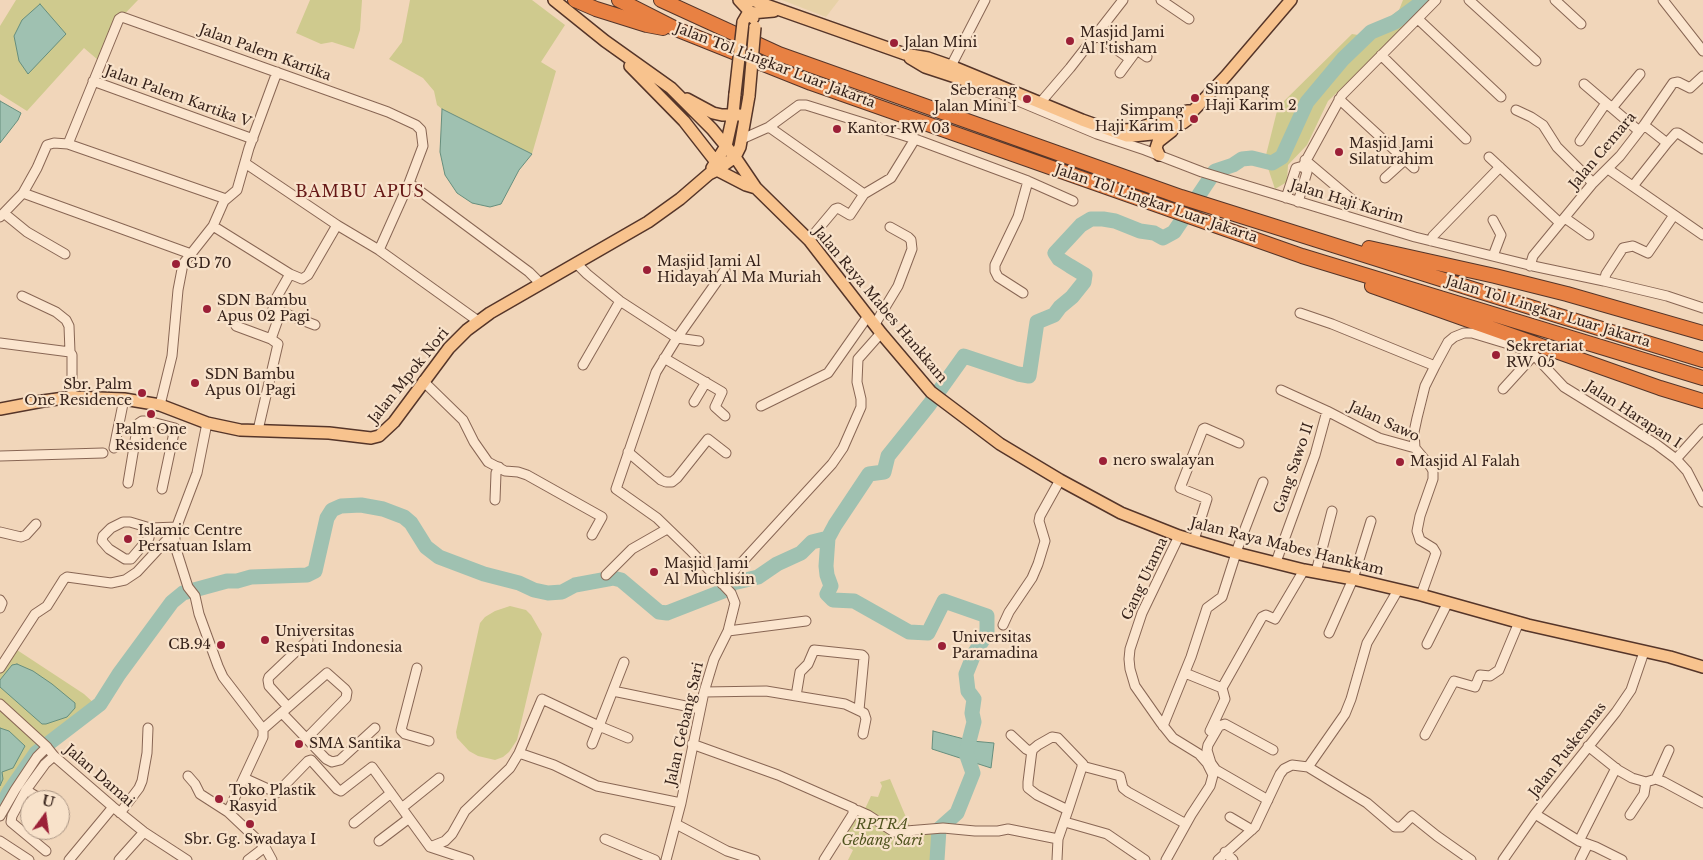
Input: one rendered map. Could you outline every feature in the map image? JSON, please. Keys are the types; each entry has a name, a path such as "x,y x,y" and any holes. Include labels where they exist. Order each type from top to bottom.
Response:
{"highway":[{"path":"575,0 647,26 676,29"},
{"name":"Jalan Tol Lingkar Luar Jakarta","path":"619,0 676,29 811,83 1302,256 1703,378"},
{"name":"Jalan Tol Lingkar Luar Jakarta","path":"661,0 778,54 1181,197 1703,360"},
{"path":"1280,229 1495,276 1568,294 1703,333"},
{"path":"1302,256 1380,289 1660,388 1703,401"}],"main road":[{"path":"554,0 605,41 701,107 722,116 747,114"},
{"path":"739,0 751,13 755,27 747,114 739,148 757,189"},
{"path":"752,0 905,54 925,67 957,71 1025,96 1082,120 1108,134 1145,136 1183,123"},
{"path":"1159,156 1156,148 1158,142 1191,116 1193,111 1226,76 1291,0"},
{"path":"751,13 771,11 788,13"},
{"name":"Jalan Mpok Nori","path":"714,169 726,146 733,115 743,22 744,18 751,13"},
{"path":"605,41 684,121 714,169 757,189"},
{"path":"957,71 992,90 1025,96"},
{"path":"671,88 712,129 726,146 739,148"},
{"path":"1108,134 1137,128 1187,111 1193,111"},
{"name":"Jalan Mpok Nori","path":"0,409 72,397 124,399 156,404 207,422 240,430 329,433 371,438 380,436 394,422 423,381 458,338 478,321 648,222 680,199 739,148"},
{"name":"Jalan Raya Mabes Hankkam","path":"757,189 808,240 874,324 935,395 1000,444 1060,480 1121,513 1180,536 1236,553 1304,570 1421,595 1519,622 1670,657 1703,667"}],"street":[{"path":"957,71 985,0"},
{"path":"1040,103 1123,0"},
{"path":"1161,0 1189,19"},
{"path":"1286,198 1296,168 1304,163 1340,99 1436,0"},
{"path":"1469,0 1536,61"},
{"path":"1555,0 1581,24"},
{"path":"1663,0 1703,51"},
{"name":"Jalan Palem Kartika","path":"68,144 119,19 122,16 388,112 416,125 421,130 423,146 409,183"},
{"path":"1418,19 1500,97"},
{"path":"1096,35 1130,59"},
{"path":"1120,73 1137,50 1147,57"},
{"path":"1381,55 1466,140"},
{"path":"148,420 156,404 172,356 178,285 183,264 213,226 222,203 237,190 277,72"},
{"path":"1580,141 1609,105 1640,74"},
{"name":"Jalan Cemara","path":"1530,266 1534,256 1593,183 1642,128 1672,82 1678,82 1690,88 1703,76"},
{"name":"Jalan Palem Kartika V","path":"93,81 253,139"},
{"path":"1584,84 1609,105 1667,143"},
{"name":"Jalan Haji Karim","path":"992,90 1202,172 1298,202 1431,241 1530,266 1667,296 1703,308"},
{"path":"1340,99 1414,168"},
{"path":"739,148 799,105 806,104 915,139 1028,180 1073,201"},
{"path":"1516,110 1543,125 1557,148 1593,183"},
{"path":"769,127 864,194"},
{"path":"1633,186 1676,133 1703,149"},
{"path":"808,240 836,209 838,208 850,215 864,194 891,178 915,139"},
{"path":"65,254 2,215 24,193 47,145 54,142 68,144 226,199"},
{"path":"1489,157 1563,220 1589,235"},
{"path":"1385,178 1406,159"},
{"path":"246,163 337,225 379,250 478,321"},
{"path":"1304,163 1316,169 1357,204"},
{"path":"1298,202 1307,172 1304,163"},
{"path":"1431,241 1433,236 1500,167"},
{"path":"1608,168 1703,235"},
{"path":"1022,293 998,276 995,265 1018,217 1028,180"},
{"path":"379,250 409,183 529,272 541,284"},
{"path":"24,193 190,254"},
{"path":"1604,281 1606,274 1622,248 1633,246 1647,252 1674,215"},
{"path":"1493,220 1501,235 1493,256"},
{"path":"213,226 290,274 298,278 305,278 337,225"},
{"path":"722,584 826,471 843,448 861,408 857,382 858,359 874,324 898,286 912,249 911,240 908,236 890,227"},
{"path":"576,263 620,300 677,338 699,341"},
{"path":"605,487 616,489 656,372 677,338 725,270"},
{"path":"290,274 274,302 274,309 315,325"},
{"path":"22,296 56,312 66,320 69,326 70,352 72,356 72,397"},
{"path":"583,365 620,300"},
{"path":"272,339 281,311"},
{"path":"1300,313 1435,366"},
{"path":"761,406 828,373 874,324"},
{"path":"236,326 272,339 278,344 258,430"},
{"name":"Jalan Harapan I","path":"1415,448 1414,432 1425,386 1448,342 1464,333 1472,333 1516,346 1534,355 1564,387 1656,444 1676,459 1687,471 1703,502"},
{"path":"0,343 70,352"},
{"path":"1503,389 1534,355"},
{"path":"664,358 722,392 715,407 725,416"},
{"path":"423,381 463,420 488,462 505,471 518,472 542,483 602,517 592,535"},
{"path":"694,402 706,382"},
{"name":"Jalan Sawo","path":"1281,390 1379,438 1415,448 1430,467 1434,474 1417,531 1420,540 1433,548 1436,553 1421,595"},
{"path":"114,448 124,399"},
{"name":"Gang Sawo II","path":"1276,562 1315,455 1327,411"},
{"path":"128,483 137,429 142,421 148,420 175,428 162,489"},
{"path":"207,422 197,473 176,529 176,551 223,677 263,729 263,738 228,812"},
{"path":"1194,540 1207,498 1180,488 1203,429 1205,428 1239,443"},
{"path":"1676,459 1703,429"},
{"path":"628,452 661,480 666,482 672,482 677,478 708,439 726,453"},
{"path":"0,456 103,453"},
{"path":"496,500 496,473 498,467"},
{"path":"1003,624 1032,578 1038,564 1045,540 1039,521 1040,516 1060,480"},
{"path":"1163,726 1185,673 1207,608 1213,602 1220,599 1263,482"},
{"name":"Jalan Gebang Sari","path":"616,489 645,508 690,550 731,592 735,602 728,631 714,659 704,692 681,803 666,860"},
{"path":"1316,572 1332,511"},
{"path":"150,528 149,538 131,559 125,559 109,549 102,541 103,536 111,528 123,522 130,522 150,528 176,529"},
{"path":"1329,633 1353,579 1371,522"},
{"path":"0,532 21,537 26,535 36,524"},
{"path":"0,668 35,614 47,606 64,579 67,577 110,583 125,580 137,572 176,529"},
{"path":"606,575 632,549 667,529"},
{"name":"Gang Utama","path":"1180,536 1142,613 1130,649 1129,659 1135,686 1163,726 1173,738 1199,754"},
{"path":"1166,860 1210,786 1213,776 1207,763 1199,754 1225,699 1222,688 1262,617 1266,615 1275,619 1304,570"},
{"path":"1308,767 1345,714 1367,643 1398,590"},
{"path":"0,600 2,603 0,608"},
{"path":"1427,644 1448,602"},
{"path":"728,631 806,621"},
{"path":"1425,736 1454,681 1475,687 1480,675 1490,676 1499,670 1519,622"},
{"path":"308,640 269,676 269,686 285,710 326,759 336,762 375,728"},
{"path":"796,696 800,672 808,664 814,650 862,655 864,657 858,710"},
{"name":"Jalan Puskesmas","path":"1503,860 1535,814 1616,712 1631,690 1644,652"},
{"path":"592,744 624,662"},
{"path":"417,668 401,730 405,734 429,741"},
{"path":"263,729 327,672 345,689 347,692 346,698 307,738"},
{"path":"1185,673 1222,688"},
{"path":"704,692 759,690 845,704 864,713 866,719 863,734"},
{"path":"613,691 700,709"},
{"path":"430,847 445,841 452,834 465,812 510,768 519,753 542,699 628,738"},
{"name":"Jalan Damai","path":"0,704 45,745 54,756 116,810 144,832 187,860"},
{"path":"1268,800 1216,770 1207,750 1219,726 1225,724 1273,750"},
{"path":"69,860 139,788 147,753 148,728"},
{"path":"1011,735 1032,752"},
{"path":"1057,860 1058,839 1065,822 1083,764 1058,738 1052,736 1038,745 1032,752 1028,788 1037,795 1068,810"},
{"path":"692,744 778,774 851,806 854,810 868,815 894,832 939,828 975,831 1008,829 1058,839"},
{"path":"0,816 45,745"},
{"path":"1588,746 1632,778 1646,782 1656,779 1703,803"},
{"path":"1656,779 1669,750"},
{"path":"519,753 554,765 597,786 681,803"},
{"path":"26,790 45,764 54,756"},
{"path":"244,778 277,793 311,760 339,790 344,789 372,767 430,847 469,860"},
{"path":"1218,860 1252,830 1258,822 1280,774 1284,769 1292,765 1308,767 1367,803 1395,827 1401,827 1412,816 1471,860"},
{"path":"1082,766 1120,776 1123,788 1128,792 1186,824"},
{"path":"1579,841 1616,768"},
{"path":"188,776 200,794 228,812 265,847 272,860"},
{"path":"403,808 439,778"},
{"path":"1630,815 1644,794 1646,782"},
{"path":"354,823 391,793"},
{"path":"20,803 11,822 20,829"},
{"path":"824,860 854,810"},
{"path":"1535,814 1579,841 1622,860"},
{"path":"1230,817 1252,830"},
{"path":"379,841 408,819"},
{"path":"1065,822 1107,834 1145,860"},
{"path":"676,824 727,851 755,860"},
{"path":"119,860 144,832"},
{"path":"605,839 655,860"},
{"path":"33,840 46,851"},
{"path":"0,841 29,860"},
{"path":"1580,860 1588,844"},
{"path":"248,860 265,847"},
{"path":"1600,860 1604,851"},
{"path":"1225,852 1233,860"}],"shaded area":[{"path":"782,0 839,0 826,17"},
{"path":"40,4 66,34 28,74 19,61 14,36 22,20"},
{"path":"0,101 21,113 18,120 0,143"},
{"path":"442,109 532,154 519,170 501,204 490,207 472,203 457,193 445,175 440,152"},
{"path":"17,664 33,671 75,703 75,708 67,717 42,724 0,687 0,680 12,665"},
{"path":"0,728 9,731 25,746 13,768 2,772 3,779 0,786"},
{"path":"933,731 972,741 994,743 991,768 932,749"}],"green space":[{"path":"16,0 138,0 113,26 98,60 84,48 27,111 0,94 0,26"},
{"path":"310,0 362,0 360,30 354,49 332,42 321,44 296,33"},
{"path":"410,0 532,0 565,25 541,62 556,71 532,154 442,109 437,105 434,91 423,78 389,59 402,42"},
{"path":"1403,0 1434,0 1328,101 1307,145 1288,165 1287,182 1275,189 1265,159 1278,107 1352,34 1364,36 1399,10"},
{"path":"510,606 526,610 542,634 517,740 509,752 495,760 478,756 469,751 457,738 456,732 480,623 485,617 495,611"},
{"path":"14,648 84,694 96,705 37,749 9,788 0,805 0,670"},
{"name":"RPTRA Gebang Sari","path":"890,779 913,834 936,831 934,860 848,860 853,850 838,841 856,812 864,811 871,796 878,797 882,786 880,782"}],"waterway":[{"path":"937,860 939,829 957,813 973,773 966,753 974,722 972,713 974,699 968,691 966,674 974,654 987,633 987,616 944,601 928,633 909,632 854,601 833,600 827,594 831,586 826,566 828,538 835,525 869,474 884,472 888,456 929,405 964,356 1029,376 1037,322 1054,315 1084,282 1085,275 1059,259 1055,253 1081,225 1091,219 1103,219 1115,221 1140,231 1154,233 1163,238 1174,232 1215,171 1233,165 1242,159 1252,158 1272,163 1282,157 1307,102 1343,59 1371,32 1395,22 1425,0"},
{"path":"0,809 9,792 36,753 100,704 119,674 172,602 183,593 227,581 237,581 251,577 307,575 315,571 327,518 332,510 341,506 361,505 383,509 404,517 411,523 426,547 439,557 484,574 519,583 534,590 548,593 562,592 575,585 613,578 621,580 659,612 667,613 726,590"},
{"path":"729,587 733,583 758,577 777,564 801,553 812,542 828,538"}],"place":[{"name":"Masjid Jami Al I'tisham","path":"1070,41"},
{"name":"Jalan Mini","path":"894,43"},
{"name":"Simpang Haji Karim 2","path":"1195,98"},
{"name":"Seberang Jalan Mini I","path":"1027,99"},
{"name":"Simpang Haji Karim 1","path":"1194,119"},
{"name":"Kantor RW 03","path":"837,129"},
{"name":"Masjid Jami Silaturahim","path":"1339,152"},
{"name":"GD 70","path":"176,264"},
{"name":"Masjid Jami Al Hidayah Al Ma Muriah","path":"647,270"},
{"name":"SDN Bambu Apus 02 Pagi","path":"207,309"},
{"name":"Sekretariat RW 05","path":"1496,355"},
{"name":"SDN Bambu Apus 01 Pagi","path":"195,383"},
{"name":"Sbr. Palm One Residence","path":"142,393"},
{"name":"Palm One Residence","path":"151,414"},
{"name":"nero swalayan","path":"1103,461"},
{"name":"Masjid Al Falah","path":"1400,462"},
{"name":"Islamic Centre Persatuan Islam","path":"128,539"},
{"name":"Masjid Jami Al Muchlisin","path":"654,572"},
{"name":"Universitas Respati Indonesia","path":"265,640"},
{"name":"CB.94","path":"221,645"},
{"name":"Universitas Paramadina","path":"942,646"},
{"name":"SMA Santika","path":"299,744"},
{"name":"Toko Plastik Rasyid","path":"219,799"},
{"name":"Sbr. Gg. Swadaya I","path":"250,824"}],"district":[{"name":"BAMBU APUS","path":"360,192"}]}
